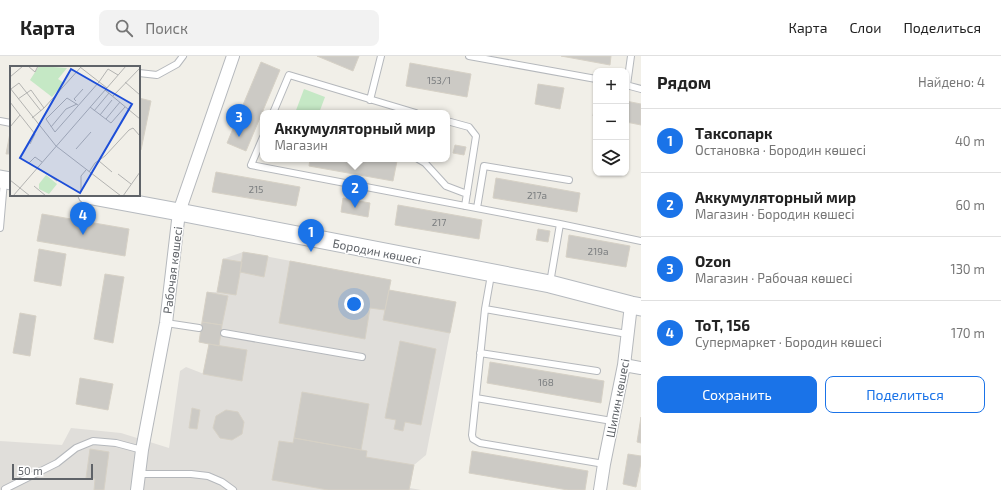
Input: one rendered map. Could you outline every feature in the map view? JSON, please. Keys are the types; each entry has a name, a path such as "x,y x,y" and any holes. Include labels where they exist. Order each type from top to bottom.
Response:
{"street":[{"name":"Рабочая көшесі","path":"137,490 142,450 166,323 179,212 233,56"},
{"name":"Бородин көшесі","path":"92,196 550,284 636,306"},
{"name":"Шипин көшесі","path":"600,490 612,421 624,365 628,334 636,306"},
{"path":"624,365 641,368"}],"lane":[{"path":"140,73 157,76 177,64 182,56"},
{"path":"370,100 381,56"},
{"path":"469,56 593,78"},
{"path":"629,73 632,56"},
{"path":"274,110 289,75 403,110"},
{"path":"629,86 641,89"},
{"path":"0,121 10,123"},
{"path":"450,122 469,127 476,136 465,206"},
{"path":"260,144 251,165 641,241"},
{"path":"423,162 446,186 467,194"},
{"path":"477,208 484,166 569,180"},
{"path":"0,228 5,180"},
{"path":"550,284 560,224"},
{"path":"491,273 485,309 472,435 477,441 604,464"},
{"path":"485,309 628,334"},
{"path":"166,323 199,328"},
{"path":"224,333 362,357"},
{"path":"480,353 597,371"},
{"path":"476,398 612,421"},
{"path":"5,489 57,463 76,448 93,441 116,442 142,450"},
{"path":"139,474 191,474 208,476 222,482 232,490"}],"shaded area":[{"path":"243,252 391,280 389,290 456,302 426,455 414,465 410,488 421,490 0,490 0,441 62,445 71,428 121,433 169,448 180,371 186,367 204,374 209,344 199,342 207,292 217,292 223,259"}],"green space":[{"path":"304,89 325,97 320,110 296,110"}],"building":[{"path":"317,56 359,56 353,71"},
{"path":"561,56 611,56 610,65"},
{"path":"261,62 280,70 263,110 260,110 260,118 246,151 227,143"},
{"path":"410,63 471,74 467,97 406,86"},
{"path":"538,84 564,88 560,109 535,104"},
{"path":"140,98 151,101 140,150"},
{"path":"629,102 641,104 641,125 629,123"},
{"path":"10,133 10,154 6,154"},
{"path":"455,145 466,147 464,155 453,153"},
{"path":"310,162 397,162 393,181 309,166"},
{"path":"216,172 300,187 296,206 212,192"},
{"path":"496,178 580,193 577,212 493,198"},
{"path":"343,198 370,203 368,217 341,212"},
{"path":"398,205 482,220 479,239 395,225"},
{"path":"42,214 129,229 125,256 37,241"},
{"path":"538,229 550,231 548,242 536,240"},
{"path":"569,235 630,246 626,267 566,257"},
{"path":"39,249 66,254 61,286 34,281"},
{"path":"243,252 268,256 264,277 240,272"},
{"path":"223,259 242,262 236,295 217,292"},
{"path":"290,261 391,280 385,310 370,308 365,339 279,323"},
{"path":"105,274 124,277 113,343 94,339"},
{"path":"389,290 456,302 450,333 383,320"},
{"path":"207,292 228,296 222,325 202,322"},
{"path":"20,313 36,316 30,356 13,353"},
{"path":"202,322 222,325 219,346 199,342"},
{"path":"400,341 436,349 421,425 405,422 403,431 394,429 396,420 385,418"},
{"path":"209,344 247,350 242,381 203,374"},
{"path":"490,362 604,381 601,403 487,383"},
{"path":"80,378 113,384 108,410 76,404"},
{"path":"302,392 369,404 361,450 294,438"},
{"path":"192,408 200,410 197,429 189,428"},
{"path":"226,410 238,412 244,422 242,434 232,440 220,438 213,428 216,416"},
{"path":"641,417 641,443 637,442"},
{"path":"294,438 367,451 366,457 414,465 409,490 328,490 272,480 279,441 293,443"},
{"path":"90,449 109,452 104,490 94,490 95,479 86,478"},
{"path":"472,451 588,471 585,490 568,490 469,473"},
{"path":"628,454 641,456 636,487 623,484"}],"place":[{"name":"Ozon","path":"239,137"},
{"name":"Аккумуляторный мир","path":"355,208"},
{"name":"ТоТ, 156","path":"83,235"},
{"name":"Таксопарк","path":"311,252"}]}
